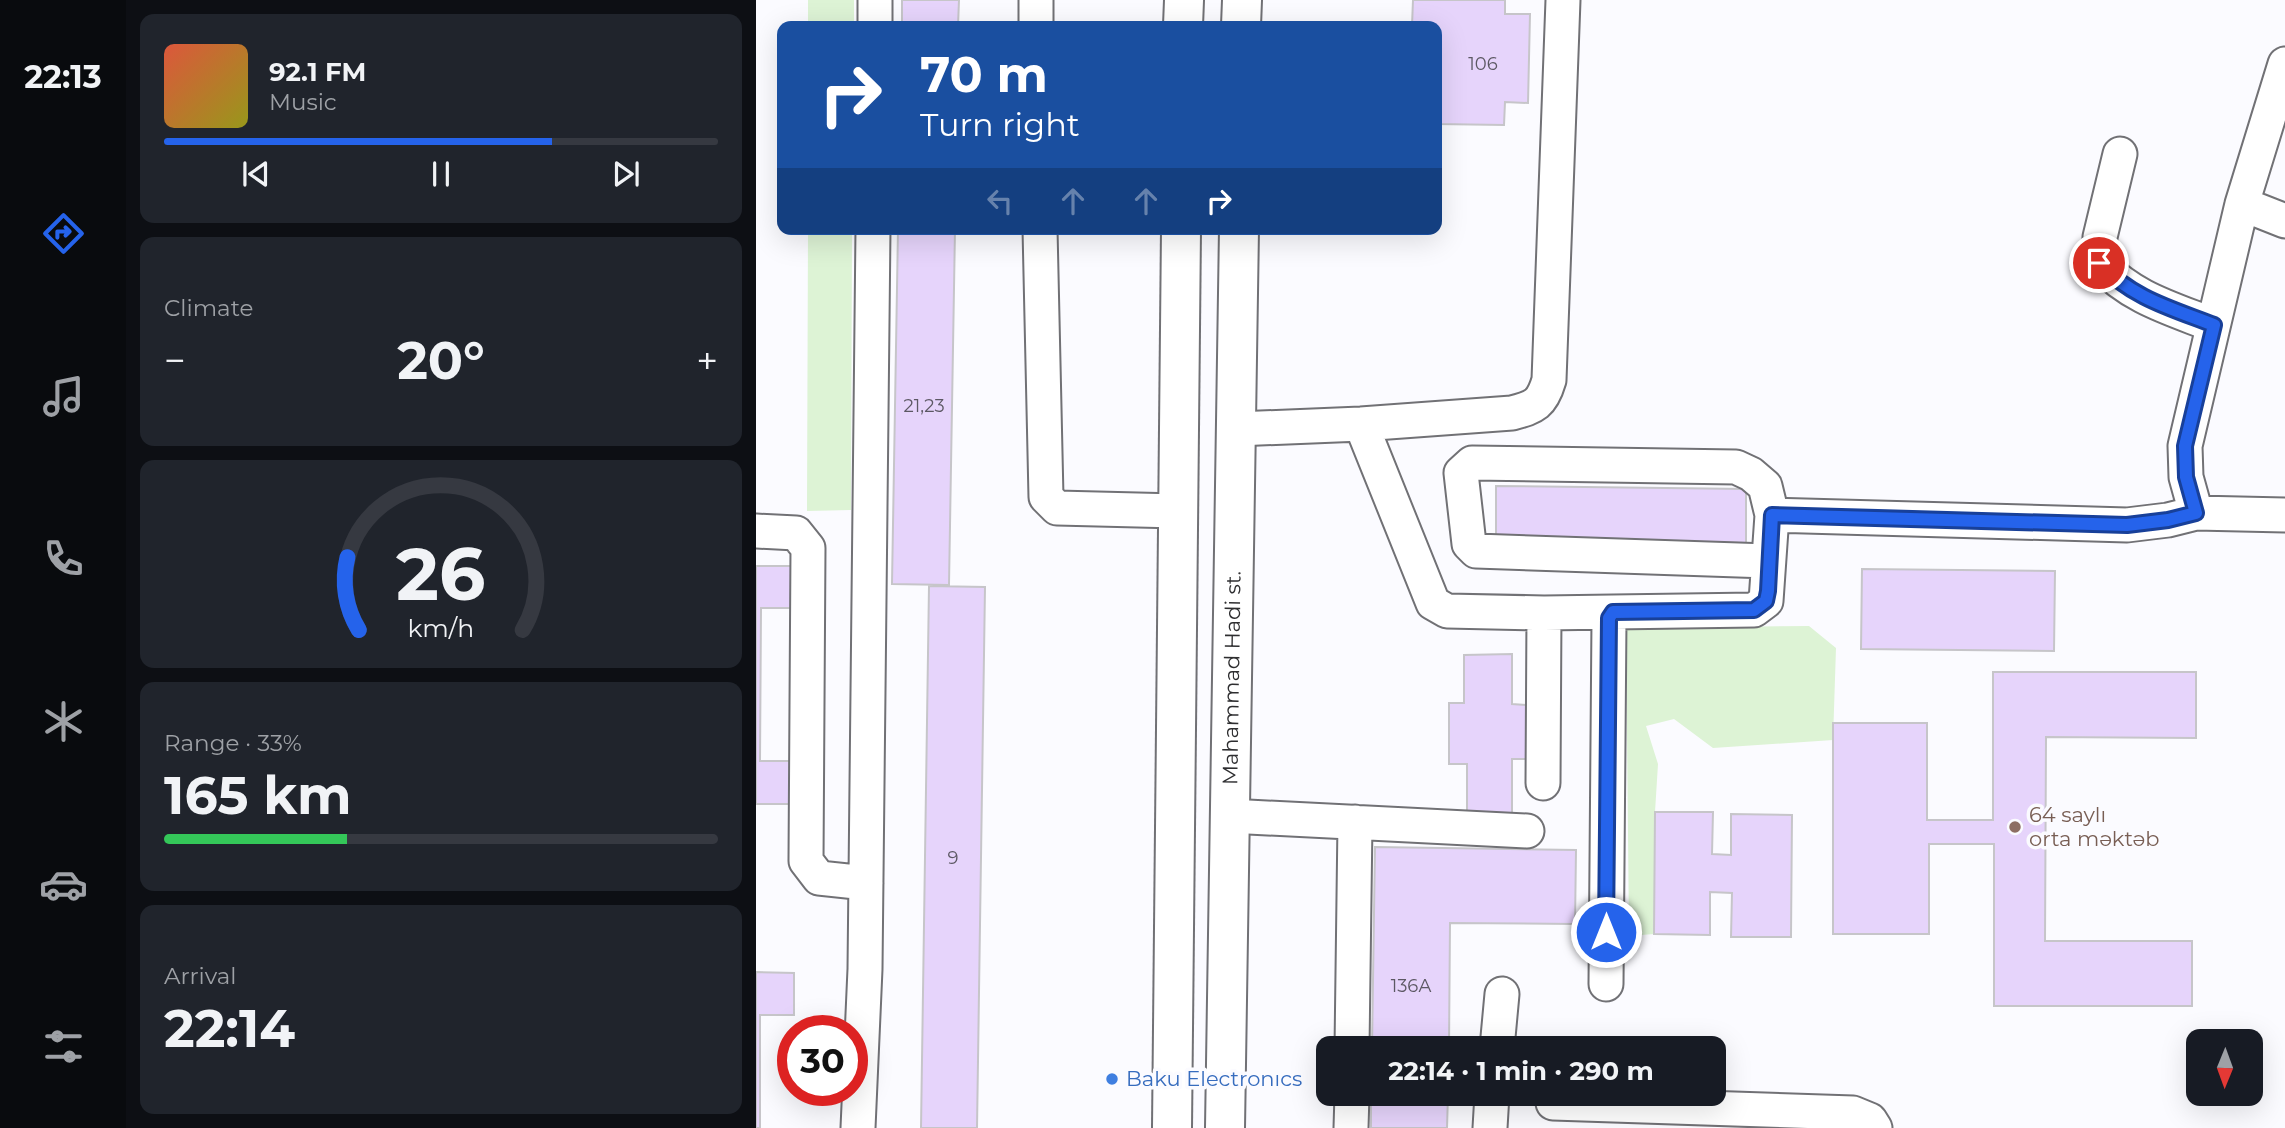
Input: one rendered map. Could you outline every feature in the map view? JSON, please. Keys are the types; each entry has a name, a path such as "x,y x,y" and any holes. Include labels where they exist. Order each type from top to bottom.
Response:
{"main road":[{"path":"1183,21 1184,0"},
{"path":"1241,21 1242,0"},
{"path":"1172,1128 1181,235"},
{"name":"Mahammad Hadi st.","path":"1225,1128 1239,235"}],"street":[{"path":"875,21 876,0"},
{"path":"1035,0 1036,21"},
{"path":"1236,429 1361,424 1512,413 1532,408 1544,396 1549,380 1563,0"},
{"path":"2196,513 2186,477 2185,446 2242,204 2285,64"},
{"path":"2120,154 2100,237 2099,263 2113,278 2134,293 2214,325"},
{"path":"2242,204 2285,220"},
{"path":"858,1128 865,969 873,235"},
{"path":"1040,235 1046,497 1057,508 1178,511"},
{"path":"1361,424 1433,603 1447,611 1544,613 1754,610 1766,601 1772,515 1765,486 1751,474 1736,467 1472,463 1461,473 1469,544 1476,551 1768,561"},
{"path":"1772,515 2127,525 2196,513 2285,515"},
{"path":"756,531 796,533 808,548 806,861 819,878 866,883"},
{"path":"1606,984 1609,618 1613,612"},
{"path":"1544,613 1544,783"},
{"path":"1229,816 1527,831"},
{"path":"1352,1036 1354,822"},
{"path":"1498,1036 1502,994"},
{"path":"1351,1128 1352,1106"},
{"path":"1490,1128 1491,1106"},
{"path":"1643,1106 1853,1113 1870,1120 1875,1128"}],"green space":[{"path":"808,0 854,0 854,21 808,21"},
{"path":"808,235 852,235 851,510 807,511"},
{"path":"1809,626 1836,648 1833,740 1713,748 1674,719 1646,726 1658,764 1654,934 1629,936 1626,628"}],"building":[{"path":"902,0 959,0 958,21 902,21"},
{"path":"1413,0 1505,0 1505,14 1530,14 1528,103 1505,102 1504,125 1442,124 1442,21 1412,21"},
{"path":"898,235 955,235 949,585 892,584"},
{"path":"1496,486 1746,489 1746,543 1496,540"},
{"path":"756,566 795,566 795,608 761,608 760,761 794,761 793,804 756,804"},
{"path":"1862,569 2055,571 2054,651 1861,649"},
{"path":"929,586 985,587 977,1128 921,1128"},
{"path":"1512,654 1512,704 1527,705 1527,759 1512,759 1512,815 1467,815 1467,764 1449,764 1449,703 1464,703 1464,655"},
{"path":"1993,672 2196,672 2196,738 2046,737 2045,941 2192,941 2192,1006 1994,1006 1994,844 1929,844 1929,934 1833,934 1833,723 1927,723 1927,820 1993,820"},
{"path":"1655,812 1713,812 1712,854 1731,855 1731,814 1792,815 1791,937 1731,937 1732,893 1710,892 1710,935 1654,934"},
{"path":"1375,847 1576,850 1575,924 1450,923 1449,1036 1372,1036"},
{"path":"756,972 794,973 794,1015 760,1015 760,1128 756,1128"},
{"path":"1371,1106 1448,1106 1447,1128 1371,1128"}],"place":[{"name":"64 saylı orta məktəb","path":"2015,827"},
{"name":"Baku Electronıcs","path":"1112,1079"}],"route":[{"path":"1606,932 1609,618 1613,612 1754,610 1766,601 1768,591 1772,515 2127,525 2196,513 2186,477 2185,446 2214,325 2134,293 2113,278 2099,263"}]}
